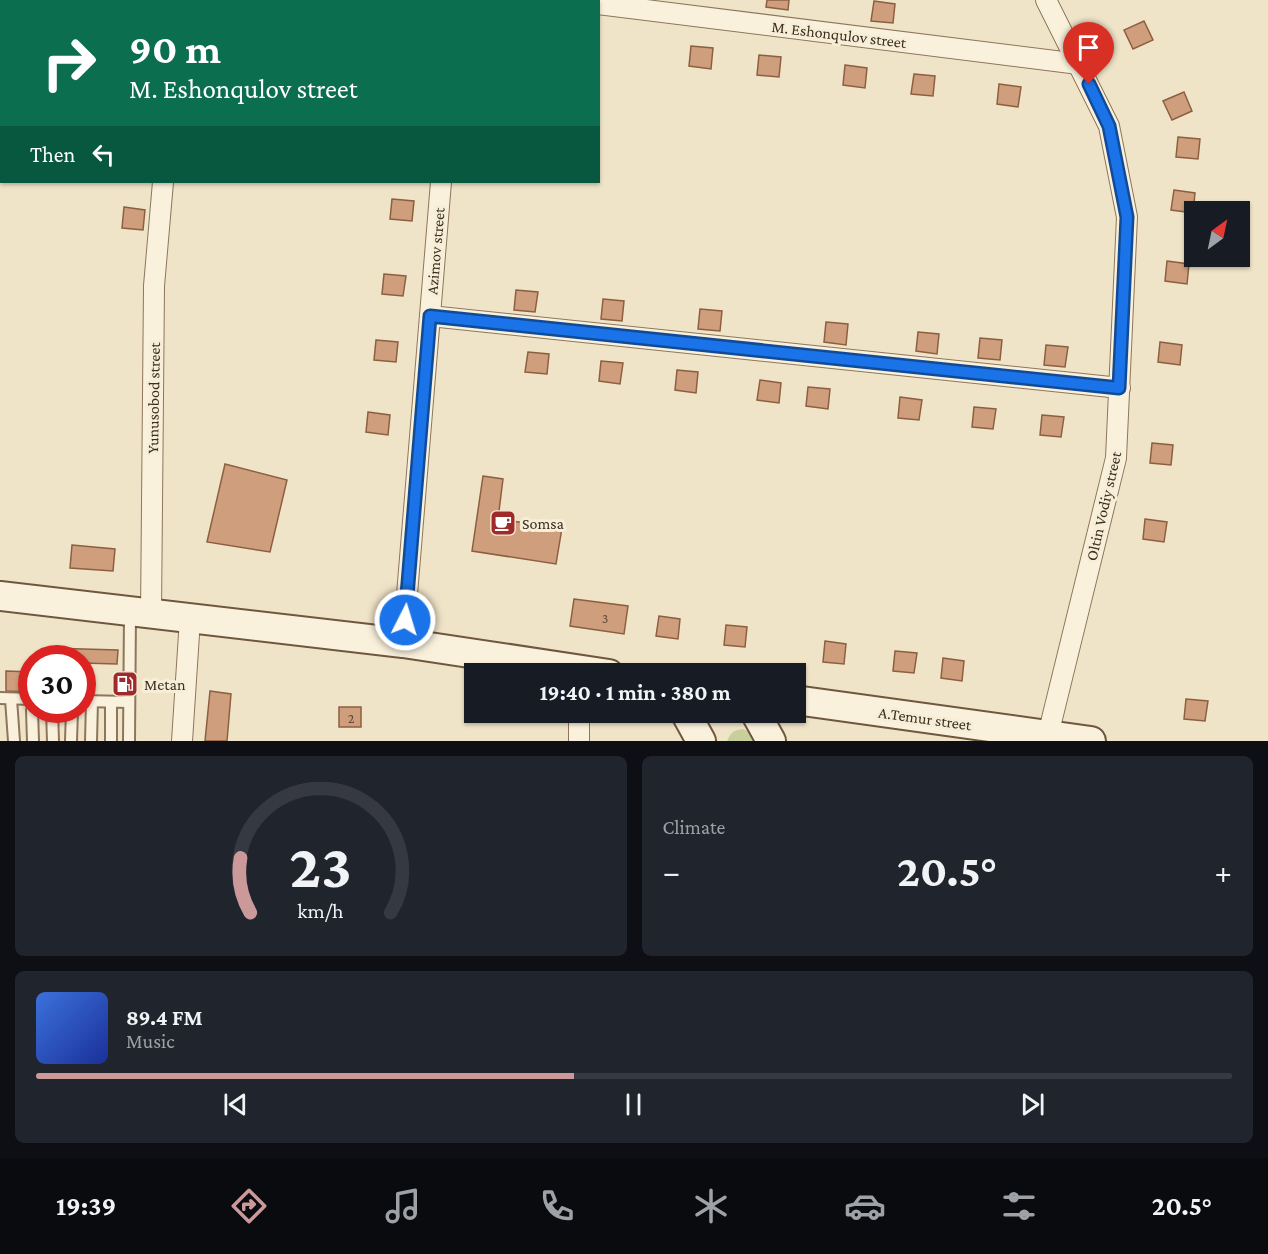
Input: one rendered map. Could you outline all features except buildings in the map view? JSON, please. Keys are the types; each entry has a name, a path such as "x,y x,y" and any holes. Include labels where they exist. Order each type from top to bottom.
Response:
{"main road":[{"path":"0,596 403,643 529,663"},
{"name":"A.Temur street","path":"806,702 1091,741"},
{"path":"691,723 701,741"},
{"path":"761,723 771,741"}],"street":[{"name":"Oltin Vodiy street","path":"1046,0 1109,126 1127,217 1116,458 1048,735"},
{"name":"M. Eshonqulov street","path":"600,4 1079,64"},
{"name":"Yunusobod street","path":"141,612 153,286 163,183"},
{"name":"Azimov street","path":"403,643 441,183"},
{"path":"430,316 1119,388"},
{"path":"182,741 190,619"},
{"path":"579,723 579,741"}],"lane":[{"path":"129,741 129,702 141,612"},
{"path":"6,698 14,741"},
{"path":"96,701 129,702"},
{"path":"111,702 111,741"},
{"path":"32,723 33,741"},
{"path":"52,723 53,741"},
{"path":"71,741 72,723"},
{"path":"89,723 91,741"}],"green space":[{"path":"743,729 752,733 756,741 727,741 733,732"}],"place":[{"name":"Somsa","path":"503,523"},
{"name":"Metan","path":"125,684"}],"route":[{"path":"405,620 430,316 1119,388 1127,217 1109,126 1089,84"}]}
